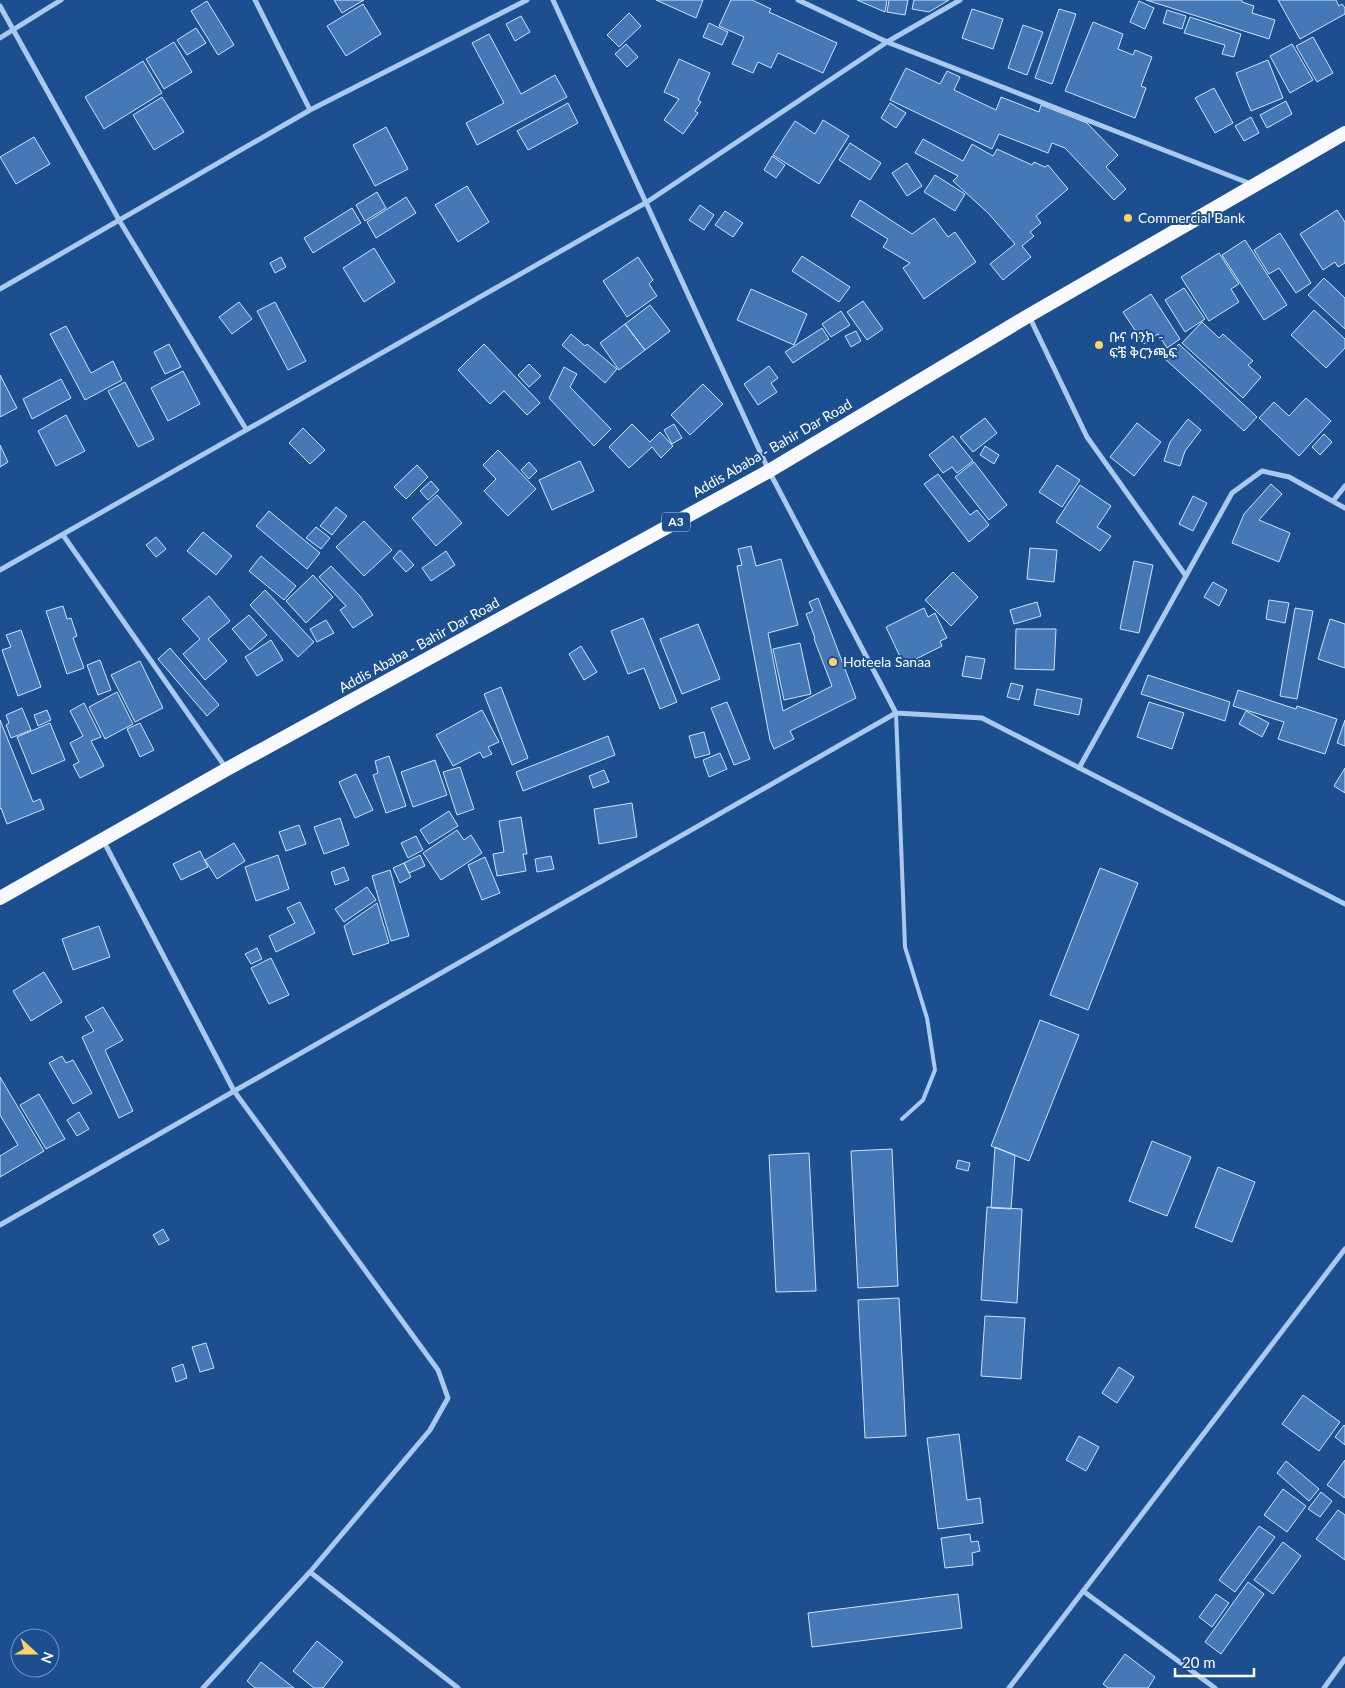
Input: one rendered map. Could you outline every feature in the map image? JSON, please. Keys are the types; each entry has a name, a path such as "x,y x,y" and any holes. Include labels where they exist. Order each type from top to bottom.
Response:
{"highway":[{"name":"Addis Ababa - Bahir Dar Road","path":"0,898 227,769 769,470 1028,316 1345,133"}],"street":[{"path":"0,38 61,0"},
{"path":"255,0 310,110"},
{"path":"0,289 310,110 527,0"},
{"path":"554,0 769,470 896,713"},
{"path":"798,0 887,42 1254,185"},
{"path":"0,570 647,202 887,42 960,0"},
{"path":"0,6 119,220 246,429"},
{"path":"1028,316 1087,437 1186,576"},
{"path":"1079,768 1232,493 1262,471 1289,477 1345,508"},
{"path":"1333,501 1345,486"},
{"path":"63,535 227,769"},
{"path":"0,1225 896,713 982,718 1345,904"},
{"path":"103,839 234,1091 438,1370 448,1398 430,1430 310,1572 203,1688"},
{"path":"1009,1688 1345,1249"},
{"path":"310,1572 458,1688"},
{"path":"1083,1591 1215,1688"},
{"path":"1324,1688 1345,1659"}],"lane":[{"path":"896,713 905,946 928,1018 935,1070 923,1100 902,1119"}],"building":[{"path":"334,0 364,0 342,13"},
{"path":"656,0 703,0 696,18"},
{"path":"731,0 752,0 771,9 769,12 837,43 823,73 778,53 771,68 758,62 753,73 732,64 744,37 719,26"},
{"path":"857,0 887,0 885,12"},
{"path":"889,0 908,0 905,15 887,12"},
{"path":"914,0 949,0 929,12 912,9"},
{"path":"1146,0 1242,0 1242,2 1254,6 1252,13 1275,20 1269,39"},
{"path":"1278,0 1336,0 1339,6 1342,4 1345,8 1345,14 1300,39"},
{"path":"207,1 234,45 218,55 191,11"},
{"path":"1139,1 1154,8 1145,29 1130,22"},
{"path":"363,4 381,34 346,56 327,26"},
{"path":"972,9 1003,19 993,49 962,38"},
{"path":"1059,9 1076,14 1052,84 1035,78"},
{"path":"1167,10 1186,16 1182,29 1163,23"},
{"path":"629,13 641,26 619,47 607,35"},
{"path":"521,16 530,32 515,41 506,24"},
{"path":"1190,17 1241,34 1234,57 1222,54 1225,45 1184,33"},
{"path":"1093,22 1123,34 1118,49 1133,55 1135,50 1152,57 1141,86 1146,88 1135,118 1065,91"},
{"path":"709,23 728,32 722,45 703,37"},
{"path":"1023,25 1043,32 1027,75 1008,68"},
{"path":"196,28 206,43 187,55 177,40"},
{"path":"489,34 521,94 555,75 567,97 477,145 466,123 504,103 472,43"},
{"path":"1313,37 1333,73 1317,82 1296,46"},
{"path":"174,42 192,72 164,89 146,59"},
{"path":"626,44 638,57 627,67 615,54"},
{"path":"1292,44 1313,80 1290,93 1270,56"},
{"path":"679,59 710,73 698,100 701,102 695,111 698,113 683,134 664,120 679,99 664,92"},
{"path":"1268,60 1283,98 1251,111 1236,73"},
{"path":"143,61 162,93 104,129 85,97"},
{"path":"906,68 940,84 947,71 960,77 954,90 996,110 1001,97 1039,112 1041,105 1087,123 1118,155 1106,167 1126,189 1114,200 1065,148 1052,143 1048,153 999,134 992,149 890,100"},
{"path":"1214,88 1233,123 1215,133 1195,98"},
{"path":"162,97 184,132 154,150 133,115"},
{"path":"1286,101 1292,114 1267,128 1260,115"},
{"path":"568,103 578,123 528,150 517,131"},
{"path":"890,103 906,113 896,128 881,118"},
{"path":"1251,117 1259,133 1244,141 1235,126"},
{"path":"823,120 849,136 819,184 773,155 795,121 815,134"},
{"path":"386,127 408,169 375,186 353,145"},
{"path":"34,137 50,164 16,184 0,157"},
{"path":"923,139 963,161 972,144 993,156 997,149 1032,165 1034,162 1045,167 1048,165 1068,189 1036,216 1041,223 1030,232 1034,236 1022,246 1031,257 1003,280 990,264 1015,244 989,214 953,181 958,176 915,153"},
{"path":"850,143 881,163 870,180 839,160"},
{"path":"772,156 785,165 776,178 764,170"},
{"path":"907,163 922,186 907,196 892,173"},
{"path":"935,175 965,194 955,211 924,192"},
{"path":"467,186 489,222 458,242 435,205"},
{"path":"377,192 386,208 365,221 356,205"},
{"path":"406,197 416,213 376,238 367,222"},
{"path":"860,200 912,234 934,218 948,237 955,232 976,262 924,299 903,268 910,263 883,247 888,239 851,216"},
{"path":"700,205 714,215 704,230 689,220"},
{"path":"352,208 361,223 313,253 304,238"},
{"path":"1337,210 1345,222 1345,263 1338,267 1335,262 1323,270 1300,234"},
{"path":"725,211 743,223 733,237 715,225"},
{"path":"1280,233 1311,283 1296,293 1279,268 1269,274 1254,250"},
{"path":"1245,240 1287,305 1264,320 1222,255"},
{"path":"374,248 395,282 364,302 343,268"},
{"path":"1219,253 1239,284 1231,289 1239,302 1209,321 1181,277"},
{"path":"802,256 850,287 839,302 792,271"},
{"path":"281,257 286,267 275,273 270,263"},
{"path":"638,257 653,280 649,284 657,296 627,317 603,281"},
{"path":"1324,278 1345,298 1345,329 1308,295"},
{"path":"1184,288 1205,319 1185,332 1165,300"},
{"path":"751,289 807,314 794,345 737,320"},
{"path":"1151,294 1180,339 1167,348 1158,334 1144,344 1123,312"},
{"path":"863,301 883,329 867,340 847,312"},
{"path":"239,302 252,319 232,334 219,317"},
{"path":"275,302 306,361 288,370 257,311"},
{"path":"650,305 670,331 645,350 625,324"},
{"path":"1314,310 1345,339 1345,348 1326,368 1291,335"},
{"path":"841,311 850,325 831,337 822,324"},
{"path":"1202,322 1219,338 1223,334 1253,361 1248,365 1261,377 1243,398 1182,343"},
{"path":"625,324 645,350 619,370 600,343"},
{"path":"66,326 91,373 113,361 122,380 85,400 50,334"},
{"path":"822,328 829,339 793,363 785,352"},
{"path":"856,331 861,341 851,347 845,336"},
{"path":"571,334 585,346 587,344 617,369 605,383 562,345"},
{"path":"169,344 181,367 165,374 154,352"},
{"path":"484,344 540,403 527,415 504,391 490,404 458,370"},
{"path":"1179,344 1257,417 1244,431 1165,359"},
{"path":"529,364 541,376 529,387 518,375"},
{"path":"769,366 778,378 771,383 777,392 758,405 744,384"},
{"path":"564,367 577,374 570,387 611,429 594,446 549,398"},
{"path":"183,371 200,404 168,421 151,388"},
{"path":"0,375 17,408 0,417"},
{"path":"61,379 71,398 32,419 23,399"},
{"path":"125,382 154,439 138,447 108,391"},
{"path":"703,384 723,404 690,435 671,415"},
{"path":"1306,398 1331,421 1299,456 1259,418 1274,402 1289,416"},
{"path":"66,415 85,451 56,466 38,431"},
{"path":"985,418 997,433 973,452 960,437"},
{"path":"1188,419 1201,430 1185,451 1180,466 1164,461 1170,442"},
{"path":"1137,423 1161,442 1134,476 1110,457"},
{"path":"632,424 650,442 660,432 673,446 661,458 652,447 629,468 609,447"},
{"path":"674,424 682,438 672,444 664,430"},
{"path":"303,428 325,450 310,464 289,443"},
{"path":"1324,434 1332,442 1320,455 1312,447"},
{"path":"953,436 973,461 957,473 952,467 943,473 929,455"},
{"path":"0,445 8,462 0,467"},
{"path":"985,446 999,455 994,464 980,455"},
{"path":"498,450 536,489 508,516 484,491 496,479 483,465"},
{"path":"580,461 594,491 552,510 539,480"},
{"path":"529,462 537,471 529,479 521,470"},
{"path":"974,462 1007,505 989,520 955,477"},
{"path":"417,465 428,477 406,499 394,487"},
{"path":"1057,465 1080,480 1062,507 1039,492"},
{"path":"938,474 970,515 977,510 989,525 969,542 924,484"},
{"path":"431,481 439,490 428,500 420,491"},
{"path":"1271,484 1282,494 1259,520 1290,533 1279,562 1232,543 1244,514"},
{"path":"1080,485 1111,506 1097,527 1111,536 1100,551 1056,522"},
{"path":"437,495 462,523 436,546 412,518"},
{"path":"1193,496 1207,503 1193,531 1179,524"},
{"path":"336,507 347,516 332,535 320,526"},
{"path":"269,511 320,553 307,569 256,526"},
{"path":"364,521 392,550 364,576 336,547"},
{"path":"316,527 330,538 321,549 306,538"},
{"path":"203,532 232,556 216,575 187,551"},
{"path":"156,537 166,549 156,557 146,545"},
{"name":"Hoteela Sanaa","path":"751,546 756,566 781,559 798,625 768,633 783,711 832,686 806,614 813,611 809,602 818,598 856,698 790,731 794,739 774,749 770,740 737,566 742,565 738,549"},
{"path":"1030,548 1057,550 1054,582 1027,579"},
{"path":"400,550 414,565 406,572 393,558"},
{"path":"446,551 455,565 431,581 422,568"},
{"path":"261,556 296,586 284,600 249,571"},
{"path":"1134,561 1153,565 1139,633 1120,629"},
{"path":"331,566 360,596 373,615 353,628 340,610 346,606 319,577"},
{"path":"953,572 978,597 951,626 925,600"},
{"path":"313,575 333,597 306,623 286,601"},
{"path":"1213,582 1227,590 1219,606 1204,597"},
{"path":"265,590 314,642 298,657 250,605"},
{"path":"209,596 230,621 208,639 227,661 205,680 183,654 200,639 182,619"},
{"path":"1269,600 1289,603 1285,623 1266,619"},
{"path":"1037,602 1041,616 1014,624 1010,610"},
{"path":"63,606 67,619 71,618 77,636 73,638 84,668 67,674 46,611"},
{"path":"924,608 928,617 935,613 947,638 940,641 942,646 904,665 886,627"},
{"path":"1295,608 1313,611 1297,699 1280,696"},
{"path":"249,615 267,635 250,650 232,629"},
{"path":"643,618 677,702 660,709 644,668 628,674 611,631"},
{"path":"1330,619 1345,624 1345,668 1318,659"},
{"path":"326,620 334,633 317,642 310,629"},
{"path":"698,624 720,679 682,694 660,639"},
{"path":"1016,629 1056,629 1054,670 1015,669"},
{"path":"21,630 41,687 18,696 2,650 11,647 6,635"},
{"path":"271,640 283,660 257,676 245,657"},
{"path":"800,643 811,694 784,700 773,649"},
{"path":"581,646 597,672 584,680 569,654"},
{"path":"170,648 219,705 207,716 158,659"},
{"path":"966,656 985,659 981,679 962,676"},
{"path":"100,660 111,690 98,695 87,665"},
{"path":"140,661 163,708 135,722 111,675"},
{"path":"1148,675 1230,702 1225,721 1141,694"},
{"path":"1011,683 1023,686 1019,700 1007,697"},
{"path":"501,687 528,758 512,765 484,694"},
{"path":"1037,689 1082,699 1079,715 1034,705"},
{"path":"1238,690 1296,709 1297,706 1337,719 1325,754 1278,739 1284,722 1233,706"},
{"path":"117,692 133,724 105,739 89,707"},
{"path":"727,702 750,759 734,765 711,708"},
{"path":"1149,702 1184,713 1172,749 1137,737"},
{"path":"84,703 101,737 91,741 104,766 80,778 73,765 79,762 70,743 83,736 70,711"},
{"path":"22,708 31,730 11,738 6,725 9,723 6,715"},
{"path":"47,710 51,720 38,726 34,715"},
{"path":"482,710 499,742 488,747 492,754 483,758 480,752 453,766 436,735"},
{"path":"1246,711 1269,723 1262,737 1239,724"},
{"path":"0,720 33,802 40,799 44,809 7,824 0,809"},
{"path":"1345,720 1345,746 1337,743"},
{"path":"50,723 65,760 32,774 17,737"},
{"path":"140,723 154,750 140,757 127,729"},
{"path":"704,732 710,754 695,758 689,736"},
{"path":"608,736 615,755 523,791 516,772"},
{"path":"720,753 727,769 709,777 703,760"},
{"path":"389,756 406,806 386,813 373,775 378,773 375,761"},
{"path":"435,760 447,795 413,807 401,772"},
{"path":"460,767 474,809 457,815 443,772"},
{"path":"1345,768 1345,793 1334,786"},
{"path":"604,770 609,782 593,788 589,776"},
{"path":"356,774 373,810 355,818 339,782"},
{"path":"632,803 637,837 599,844 594,809"},
{"path":"449,811 458,826 429,844 420,830"},
{"path":"521,817 527,854 523,854 526,871 497,876 493,854 504,852 499,821"},
{"path":"340,818 349,845 324,854 314,827"},
{"path":"299,825 306,844 286,851 279,832"},
{"path":"457,830 464,840 471,835 482,853 441,880 423,853"},
{"path":"416,836 423,850 408,858 401,843"},
{"path":"234,843 245,861 217,879 205,860"},
{"path":"200,851 208,867 181,880 173,864"},
{"path":"278,855 289,889 256,901 245,867"},
{"path":"420,855 425,866 409,873 404,863"},
{"path":"551,856 554,869 537,872 535,859"},
{"path":"485,857 500,893 482,900 468,865"},
{"path":"404,863 411,877 400,883 393,868"},
{"path":"344,867 349,880 335,885 331,872"},
{"path":"1100,868 1138,883 1088,1010 1050,995"},
{"path":"390,870 409,936 391,941 372,876"},
{"path":"367,887 376,900 344,922 335,909"},
{"path":"300,902 315,933 276,952 269,936 295,923 287,908"},
{"path":"377,903 389,943 353,955 344,926"},
{"path":"99,926 110,957 73,970 62,939"},
{"path":"257,948 262,959 251,964 245,954"},
{"path":"271,958 289,995 269,1004 251,968"},
{"path":"44,972 62,1002 31,1021 13,991"},
{"path":"103,1007 123,1040 105,1050 133,1111 119,1118 82,1037 94,1031 85,1017"},
{"path":"1040,1020 1079,1035 1029,1161 991,1146"},
{"path":"62,1056 66,1063 73,1060 92,1093 73,1104 49,1063"},
{"path":"0,1077 44,1151 0,1177 0,1156 18,1145 0,1115"},
{"path":"39,1094 65,1139 46,1149 20,1105"},
{"path":"79,1112 89,1129 77,1136 67,1120"},
{"path":"1152,1141 1191,1157 1167,1216 1129,1201"},
{"path":"995,1147 1015,1155 1011,1209 991,1208"},
{"path":"892,1149 898,1286 858,1288 851,1151"},
{"path":"809,1153 816,1291 776,1292 769,1155"},
{"path":"958,1160 970,1163 968,1171 956,1168"},
{"path":"1218,1167 1255,1182 1232,1242 1195,1227"},
{"path":"987,1207 1022,1209 1017,1303 981,1300"},
{"path":"163,1229 169,1240 159,1245 153,1235"},
{"path":"899,1298 906,1436 865,1438 858,1300"},
{"path":"985,1316 1025,1318 1021,1379 981,1376"},
{"path":"206,1343 214,1368 200,1372 192,1347"},
{"path":"183,1364 187,1378 176,1382 172,1368"},
{"path":"1119,1367 1134,1377 1117,1403 1102,1393"},
{"path":"1303,1395 1340,1422 1319,1451 1282,1424"},
{"path":"1345,1426 1345,1445 1335,1437"},
{"path":"959,1434 967,1500 980,1498 983,1523 938,1529 927,1438"},
{"path":"1079,1436 1099,1447 1086,1471 1066,1460"},
{"path":"1345,1460 1345,1498 1327,1485"},
{"path":"1286,1461 1319,1489 1309,1501 1277,1473"},
{"path":"1283,1489 1306,1506 1287,1532 1264,1515"},
{"path":"1321,1492 1332,1501 1320,1517 1308,1509"},
{"path":"1338,1510 1345,1515 1345,1560 1316,1539"},
{"path":"1259,1526 1275,1537 1235,1592 1219,1580"},
{"path":"970,1534 971,1542 978,1541 980,1551 972,1553 973,1565 945,1568 941,1538"},
{"path":"1283,1542 1301,1556 1273,1594 1254,1580"},
{"path":"1248,1582 1264,1594 1221,1654 1205,1642"},
{"path":"958,1594 962,1628 812,1647 808,1613"},
{"path":"1216,1594 1229,1603 1212,1627 1199,1617"},
{"path":"317,1641 343,1662 323,1688 314,1688 293,1671"},
{"path":"1125,1654 1155,1677 1148,1688 1108,1688 1103,1684"},
{"path":"261,1662 294,1688 255,1688 247,1681"}],"place":[{"name":"Commercial Bank","path":"1128,218"},
{"name":"ቡና ባንክ - ፍቼ ቅርንጫፍ","path":"1099,345"},
{"name":"Hoteela Sanaa","path":"833,662"}]}
